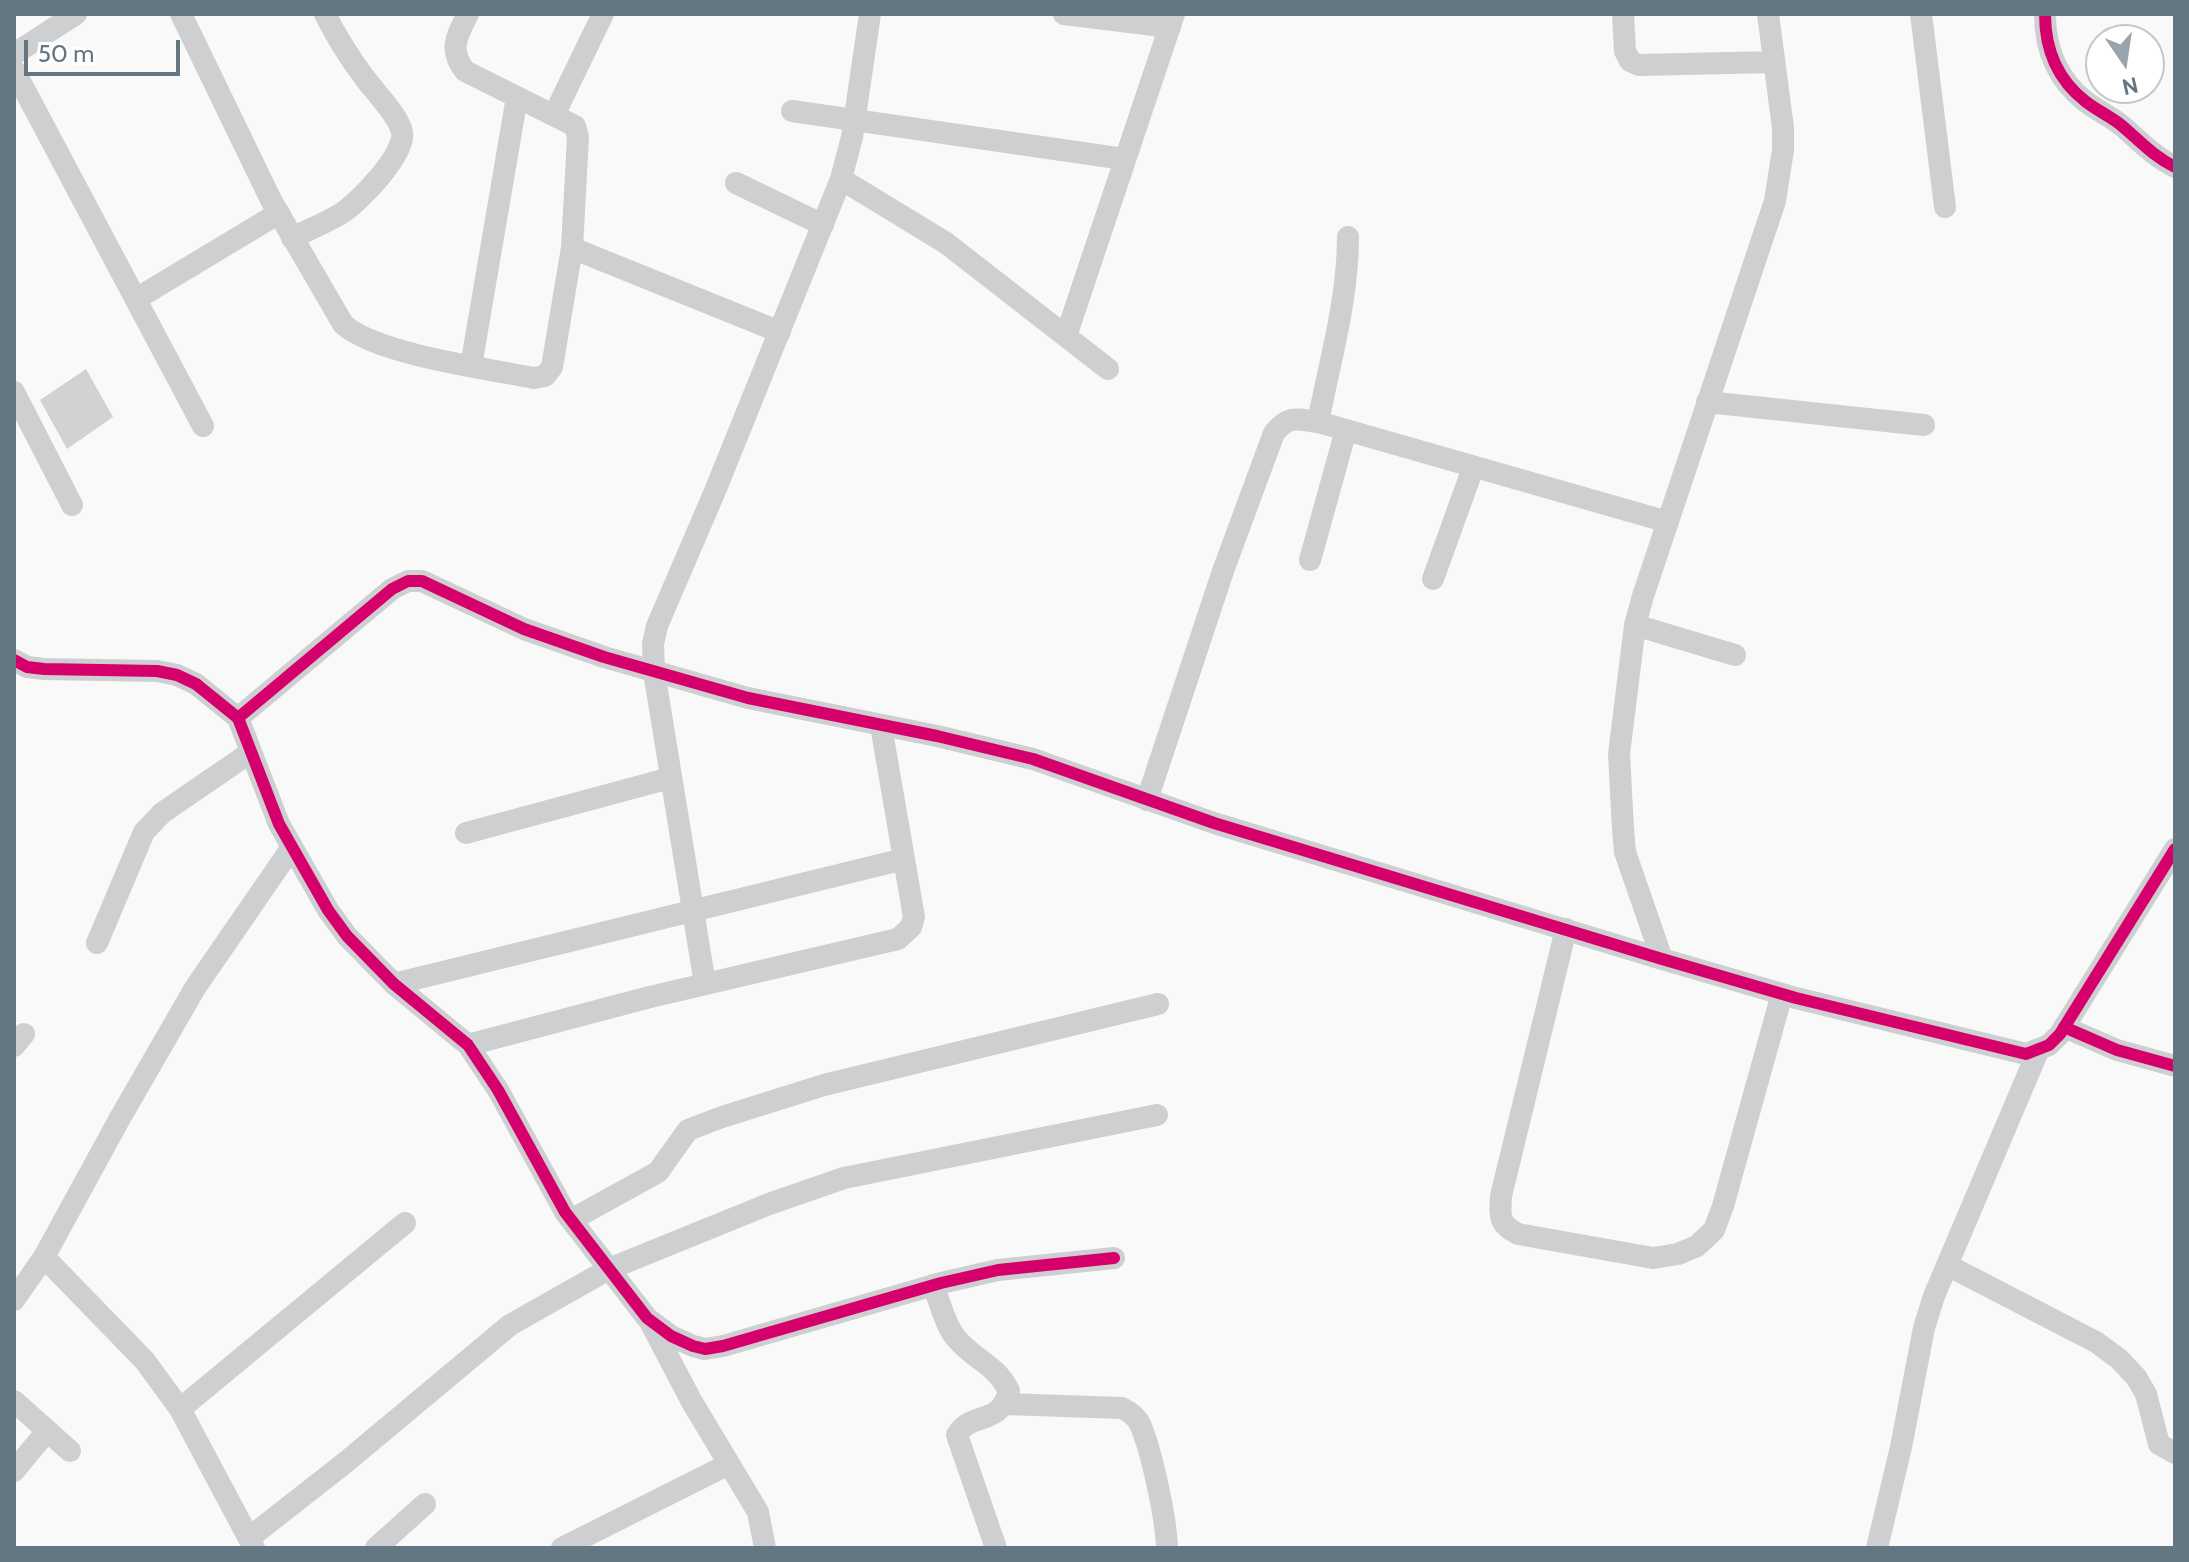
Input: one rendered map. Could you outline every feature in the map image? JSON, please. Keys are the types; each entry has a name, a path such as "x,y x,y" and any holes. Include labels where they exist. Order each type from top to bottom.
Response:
{"street":[{"path":"14,54 76,14"},
{"path":"181,14 292,238 343,324 371,342 471,366 534,378 545,376 552,367 572,248 578,137 575,126 465,71 457,61 454,42 468,14"},
{"path":"292,238 356,203 398,153 402,142 402,131 396,119 362,75 325,14"},
{"path":"554,115 603,14"},
{"path":"705,984 670,778 654,672 653,644 657,626 841,179 855,118 870,14"},
{"path":"1064,14 1172,20 1066,336"},
{"path":"1623,14 1625,51 1630,61 1639,65 1774,62"},
{"path":"1662,959 1625,852 1619,754 1635,625 1775,201 1783,139 1768,14"},
{"path":"1921,14 1945,207"},
{"path":"2045,14 2045,36 2052,60 2066,85 2085,102 2121,125 2156,158 2175,167"},
{"path":"14,70 203,426"},
{"path":"471,366 517,97"},
{"path":"792,111 1124,159"},
{"path":"841,179 946,243 1108,369"},
{"path":"736,183 823,225"},
{"path":"136,299 279,213"},
{"path":"1318,422 1348,263 1348,237"},
{"path":"572,248 780,332"},
{"path":"14,392 72,505"},
{"path":"1707,402 1924,425"},
{"path":"1147,800 1223,571 1274,433 1283,421 1318,422 1668,522"},
{"path":"1310,560 1346,430"},
{"path":"1433,579 1473,468"},
{"path":"238,718 392,589 408,581 422,581 524,629 654,672 748,698 1033,759 1214,823 1662,959 1782,994 2026,1054 2049,1045 2064,1027 2175,849"},
{"path":"1635,625 1735,655"},
{"path":"14,660 27,667 44,669 157,671 177,675 196,684 238,718 279,824 328,910 347,936 394,984 468,1045 498,1090 571,1220 647,1318 692,1402 758,1512 765,1548"},
{"path":"468,1045 705,984 898,939 911,927 914,917 881,726"},
{"path":"97,943 144,832 162,813 251,752"},
{"path":"466,833 670,778"},
{"path":"14,1300 44,1257 195,988 292,847"},
{"path":"394,984 904,859"},
{"path":"1566,929 1501,1196 1500,1218 1506,1228 1518,1234 1653,1258 1678,1254 1697,1246 1714,1230 1723,1206 1782,994"},
{"path":"571,1220 658,1172 688,1130 722,1117 824,1085 1158,1004"},
{"path":"2064,1027 2117,1050 2175,1066"},
{"path":"1877,1548 1924,1328 1947,1265 2038,1051"},
{"path":"44,1257 145,1361 180,1409 252,1543 510,1325 609,1269 769,1204 844,1178 1157,1115"},
{"path":"180,1409 405,1223"},
{"path":"647,1318 671,1336 705,1349 933,1285 998,1270 1114,1258"},
{"path":"1947,1265 2096,1342 2119,1359 2136,1377 2146,1394 2159,1444 2175,1453"},
{"path":"933,1285 952,1334 1002,1376 1009,1391 1005,1404 997,1412 962,1426 957,1435 996,1548"},
{"path":"14,1401 70,1451"},
{"path":"1005,1404 1122,1408 1133,1413 1140,1424 1153,1470 1167,1548"},
{"path":"14,1471 47,1431"},
{"path":"562,1548 729,1464"},
{"path":"376,1548 425,1504"}],"building":[{"path":"86,369 113,417 67,449 40,400"}],"cycle path":[{"path":"2045,14 2050,51 2067,83 2085,101 2175,167"},
{"path":"238,718 392,589 408,581 422,581 524,629 604,657 748,698 1033,759 1214,823 1662,959 1796,998 2026,1054 2049,1045 2060,1034 2175,849"},
{"path":"14,660 27,667 44,669 157,671 177,675 196,684 238,718 279,824 328,910 347,936 394,984 468,1045 498,1090 565,1212 647,1318 671,1336 705,1349 723,1346 941,1283 998,1270 1114,1258"},
{"path":"2064,1027 2117,1050 2175,1066"}]}
